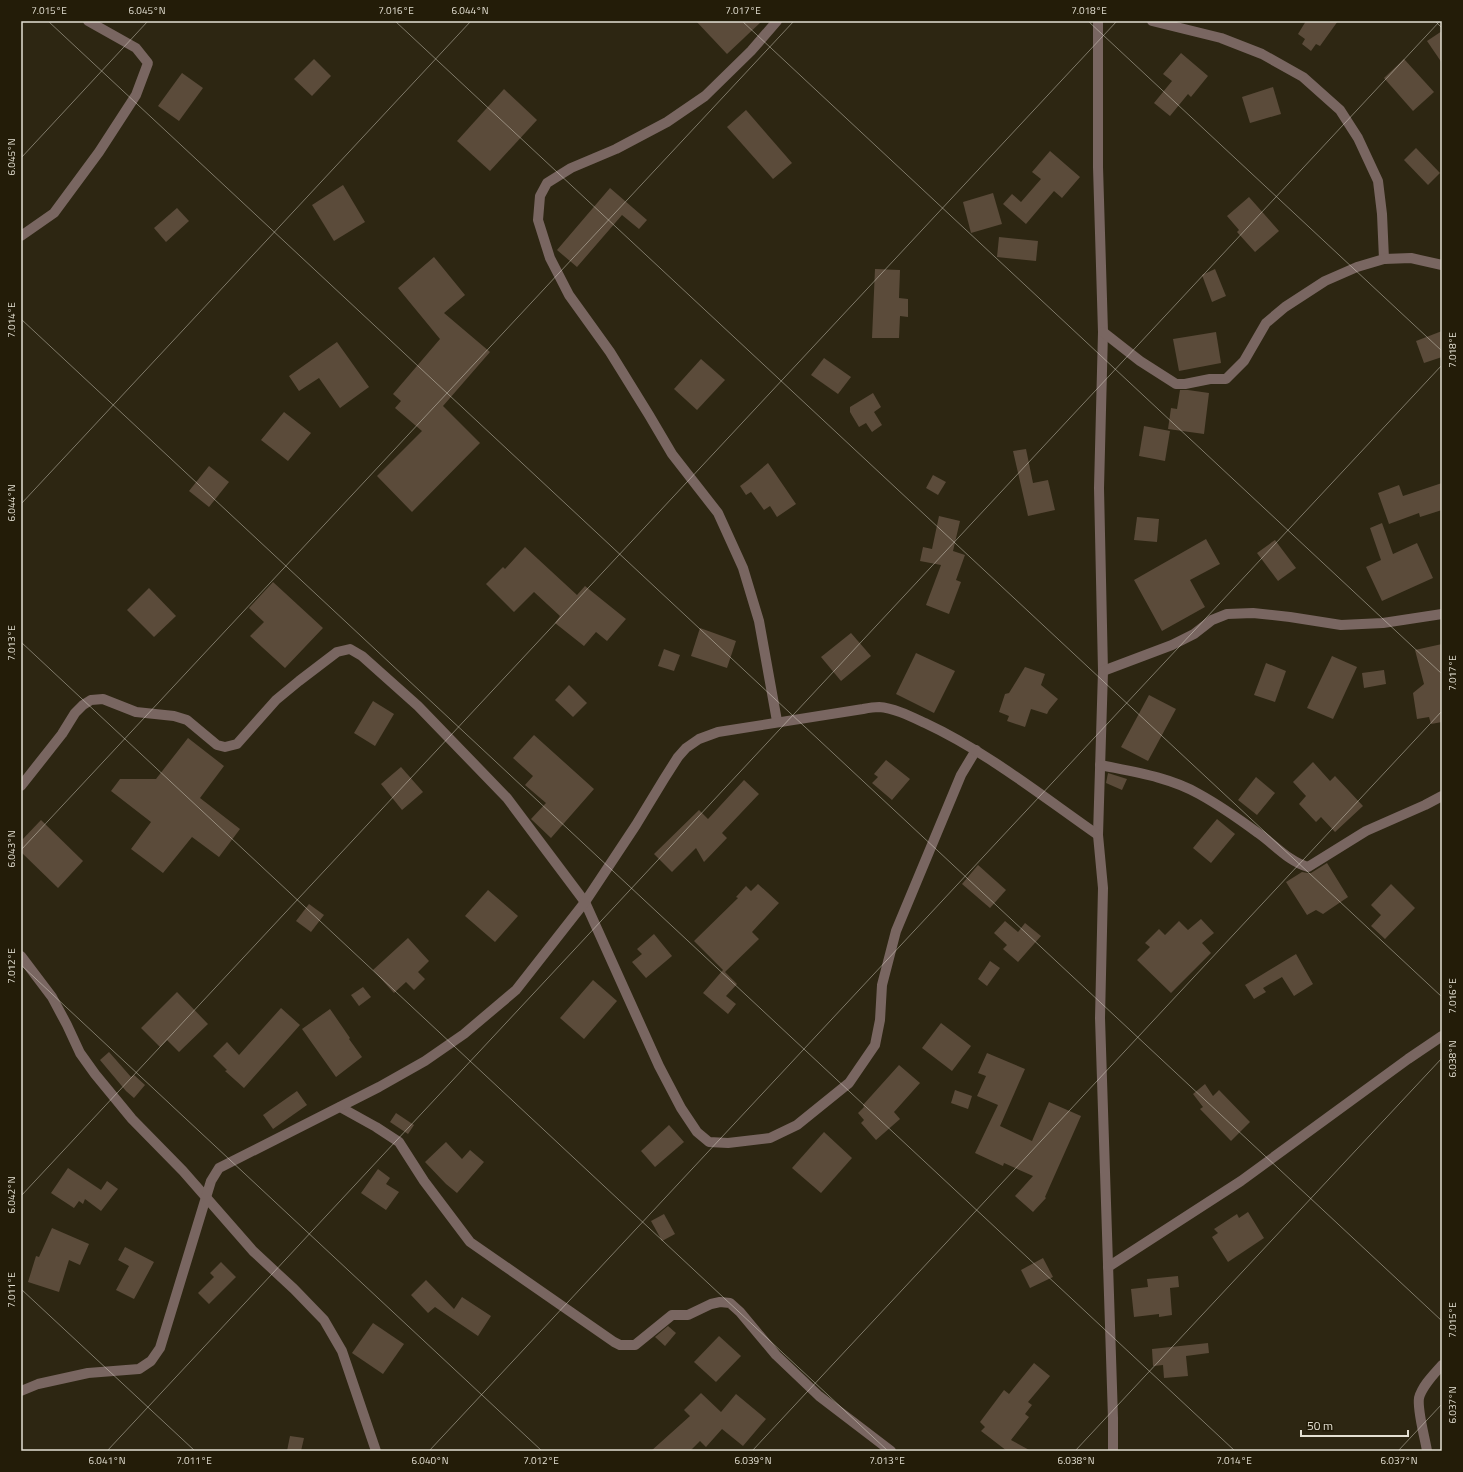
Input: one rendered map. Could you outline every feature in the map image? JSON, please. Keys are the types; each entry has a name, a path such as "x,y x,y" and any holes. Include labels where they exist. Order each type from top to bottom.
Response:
{"street":[{"path":"21,236 54,213 99,152 136,95 148,63 136,48 88,21"},
{"path":"777,21 751,51 705,96 667,122 616,149 571,168 547,183 540,196 538,220 550,258 569,295 614,358 650,415 672,454 718,513 742,568 759,621 777,721"},
{"path":"1098,21 1098,167 1103,332 1099,488 1103,671 1098,835 1103,888 1100,1018 1113,1451"},
{"path":"1152,21 1221,38 1262,54 1304,78 1340,110 1358,138 1378,181 1382,214 1384,259"},
{"path":"1103,332 1140,361 1176,384 1185,384 1210,379 1226,379 1244,362 1266,323 1285,308 1325,281 1357,267 1384,259 1411,258 1442,265"},
{"path":"1103,671 1172,645 1194,634 1212,620 1227,614 1253,613 1341,625 1383,623 1442,614"},
{"path":"21,786 62,734 75,713 82,705 91,700 103,699 136,712 174,716 187,720 217,745 225,747 237,744 276,700 299,681 337,652 350,649 362,656 418,706 506,798 585,902 659,1066 681,1108 697,1132 709,1142 728,1143 770,1138 797,1125 849,1083 875,1046 880,1020 882,985 896,931 961,775 976,750"},
{"path":"21,1391 38,1384 88,1373 139,1369 151,1361 160,1348 211,1181 219,1168 340,1107 426,1061 464,1034 516,990 585,902 636,825 664,779 686,748 699,739 718,732 777,721 878,707 908,715 943,731 976,750 1098,835"},
{"path":"1100,765 1155,776 1173,782 1199,794 1258,833 1299,865 1308,867 1366,831 1442,796"},
{"path":"21,956 52,997 80,1053 95,1074 132,1119 183,1171 253,1251 294,1289 324,1320 342,1351 376,1451"},
{"path":"1108,1267 1241,1181 1408,1059 1442,1036"},
{"path":"340,1107 399,1142 424,1181 470,1242 614,1342 620,1345 635,1345 672,1315 688,1315 711,1304 720,1302 730,1303 740,1312 776,1355 819,1396 891,1451"},
{"path":"1427,1451 1419,1398 1427,1384 1442,1365"}],"building":[{"path":"696,21 762,21 727,54"},
{"path":"1306,21 1338,21 1320,46 1316,44 1311,51 1302,44 1305,39 1298,34"},
{"path":"1442,31 1442,63 1427,41"},
{"path":"1181,53 1208,76 1191,97 1188,94 1170,116 1154,103 1172,81 1163,74"},
{"path":"314,59 331,76 312,96 294,79"},
{"path":"1404,59 1434,92 1413,111 1384,78"},
{"path":"182,73 203,88 179,121 158,106"},
{"path":"1273,87 1281,114 1250,123 1242,97"},
{"path":"504,89 537,120 490,171 457,141"},
{"path":"746,110 792,163 773,179 727,127"},
{"path":"1416,148 1440,173 1428,185 1404,160"},
{"path":"1050,151 1080,177 1062,198 1054,191 1026,224 1003,204 1012,194 1021,202 1041,179 1032,172"},
{"path":"343,185 365,222 334,241 312,205"},
{"path":"610,188 647,220 639,229 622,215 577,267 557,250"},
{"path":"993,193 1002,224 971,233 963,202"},
{"path":"1249,197 1279,231 1255,252 1237,232 1239,230 1227,216"},
{"path":"177,208 189,221 166,242 154,228"},
{"path":"999,237 1038,241 1036,261 997,257"},
{"path":"434,257 465,295 444,313 490,352 443,406 480,443 412,512 377,476 422,431 395,408 401,401 393,394 440,339 398,288"},
{"path":"875,269 900,270 899,298 908,299 908,317 900,316 899,338 872,338"},
{"path":"1215,269 1226,296 1212,302 1202,275"},
{"path":"1442,331 1442,357 1424,363 1416,341"},
{"path":"1216,332 1221,363 1179,371 1173,339"},
{"path":"337,342 369,387 340,408 319,378 299,391 289,376"},
{"path":"824,358 851,377 838,394 811,375"},
{"path":"701,359 725,380 697,410 674,389"},
{"path":"1180,390 1209,393 1204,434 1168,429 1171,408 1177,409"},
{"path":"873,393 881,407 874,412 882,425 872,432 866,423 859,427 850,412 850,407"},
{"path":"284,412 311,433 288,461 261,440"},
{"path":"1144,426 1170,431 1165,461 1139,456"},
{"path":"1026,449 1033,483 1048,480 1055,510 1028,516 1013,451"},
{"path":"768,463 796,504 777,517 770,506 764,510 751,492 746,495 740,486"},
{"path":"209,466 229,482 209,507 189,491"},
{"path":"933,475 946,482 938,495 926,488"},
{"path":"1442,483 1442,510 1420,517 1419,513 1389,524 1378,493 1399,485 1403,496"},
{"path":"939,516 960,521 953,551 965,555 956,580 961,582 949,614 926,605 941,565 920,561 923,547 932,549"},
{"path":"1137,517 1159,519 1157,542 1134,540"},
{"path":"1382,523 1393,554 1417,543 1433,578 1382,601 1366,567 1381,560 1370,528"},
{"path":"1206,539 1220,564 1190,580 1205,607 1162,631 1134,580"},
{"path":"1275,540 1296,568 1278,581 1257,553"},
{"path":"525,547 577,595 585,586 626,619 607,641 596,632 584,646 555,623 560,616 534,592 514,612 486,584 503,567 505,569"},
{"path":"273,582 323,628 285,668 250,636 264,622 249,608"},
{"path":"149,588 176,616 154,637 127,610"},
{"path":"700,628 736,641 727,668 691,656"},
{"path":"851,633 871,656 841,681 821,657"},
{"path":"1442,644 1442,722 1431,724 1429,717 1417,719 1413,693 1424,684 1415,650"},
{"path":"664,649 680,655 674,671 658,666"},
{"path":"916,653 955,671 934,713 896,694"},
{"path":"1332,656 1357,667 1333,719 1307,708"},
{"path":"1266,663 1286,671 1275,702 1254,695"},
{"path":"1025,667 1045,674 1041,685 1058,699 1047,714 1031,709 1025,727 1007,721 1009,716 999,712 1005,694 1009,693"},
{"path":"1384,670 1386,684 1364,688 1362,673"},
{"path":"569,685 587,703 573,717 555,700"},
{"path":"1149,695 1176,709 1148,761 1121,747"},
{"path":"373,701 394,714 375,746 354,733"},
{"path":"534,735 594,789 551,838 531,819 546,803 525,785 533,776 513,758"},
{"path":"188,738 224,766 200,798 240,829 219,857 192,837 163,873 131,849 151,822 111,791 120,779 156,779"},
{"path":"886,760 910,779 892,800 872,783 878,777 874,774"},
{"path":"1313,762 1330,781 1335,776 1363,806 1335,832 1321,817 1316,822 1299,804 1306,796 1293,782"},
{"path":"401,767 423,792 402,810 381,784"},
{"path":"1108,773 1127,779 1122,790 1106,783"},
{"path":"1256,777 1275,793 1257,815 1238,800"},
{"path":"744,780 759,794 722,833 727,838 704,862 696,848 672,872 654,854 699,810 708,819"},
{"path":"1217,819 1235,834 1211,863 1193,848"},
{"path":"41,820 83,861 58,888 21,852 21,841"},
{"path":"1327,863 1348,897 1323,914 1316,910 1307,915 1286,882 1302,872 1311,873"},
{"path":"978,865 1006,890 990,908 962,884"},
{"path":"758,884 779,903 752,932 759,939 725,972 737,984 726,996 736,1004 728,1014 703,993 723,970 694,941 738,898 736,897 746,886 751,891"},
{"path":"1391,884 1415,908 1385,939 1371,926 1381,915 1371,905"},
{"path":"488,890 518,916 495,942 465,916"},
{"path":"309,904 324,915 311,932 296,921"},
{"path":"1201,919 1214,933 1202,943 1211,953 1171,993 1137,960 1150,947 1145,943 1159,929 1165,935 1179,921 1188,930"},
{"path":"1005,921 1018,932 1025,923 1041,936 1018,962 1003,949 1007,945 994,933"},
{"path":"654,934 672,956 646,978 632,962 642,954 637,949"},
{"path":"408,938 429,961 418,972 425,979 414,990 406,982 394,993 373,970"},
{"path":"1296,954 1313,984 1294,996 1282,977 1263,988 1266,992 1254,999 1245,985"},
{"path":"990,961 1000,968 987,986 978,979"},
{"path":"593,980 617,1001 584,1039 560,1018"},
{"path":"363,987 371,997 359,1006 351,995"},
{"path":"177,992 208,1024 179,1052 167,1040 160,1047 141,1028"},
{"path":"281,1008 300,1025 244,1088 225,1071 227,1070 213,1056 227,1042 239,1055"},
{"path":"330,1009 362,1057 336,1077 302,1029"},
{"path":"941,1023 971,1046 952,1071 922,1048"},
{"path":"109,1052 131,1077 134,1075 145,1085 134,1098 126,1091 100,1060"},
{"path":"987,1053 1025,1069 1000,1126 1032,1141 1049,1102 1081,1116 1045,1197 1046,1198 1033,1212 1015,1196 1033,1176 1004,1163 1003,1166 975,1153 998,1105 977,1096 986,1076 978,1073"},
{"path":"899,1065 920,1083 894,1112 900,1119 876,1140 861,1123 864,1120 858,1113 864,1107 863,1105"},
{"path":"1205,1084 1213,1096 1219,1090 1250,1122 1231,1141 1200,1109 1203,1107 1193,1094"},
{"path":"955,1090 972,1096 968,1109 951,1103"},
{"path":"297,1091 307,1105 273,1129 263,1115"},
{"path":"396,1113 414,1125 408,1134 390,1122"},
{"path":"669,1125 684,1142 655,1167 641,1151"},
{"path":"824,1132 852,1158 821,1193 792,1168"},
{"path":"446,1142 462,1159 470,1150 484,1162 457,1193 425,1162"},
{"path":"68,1168 101,1190 107,1181 118,1189 101,1211 85,1199 83,1204 79,1201 74,1208 51,1193"},
{"path":"378,1169 390,1178 386,1184 399,1192 386,1210 361,1193"},
{"path":"1248,1212 1264,1238 1228,1262 1212,1237 1218,1233 1214,1229 1237,1214 1239,1218"},
{"path":"664,1214 675,1234 662,1241 651,1221"},
{"path":"52,1228 89,1244 80,1265 69,1260 59,1292 28,1282 36,1256 39,1257"},
{"path":"125,1247 154,1262 134,1299 116,1290 129,1266 118,1260"},
{"path":"1043,1258 1053,1277 1030,1288 1021,1270"},
{"path":"221,1262 236,1277 209,1304 198,1293 214,1277 210,1273"},
{"path":"1178,1276 1179,1287 1170,1288 1172,1315 1159,1317 1159,1314 1134,1317 1131,1289 1148,1287 1147,1279"},
{"path":"426,1280 454,1309 462,1297 491,1316 478,1336 435,1307 428,1313 411,1295"},
{"path":"373,1323 404,1344 383,1374 352,1353"},
{"path":"668,1326 676,1333 665,1346 655,1337"},
{"path":"719,1336 741,1356 716,1382 694,1362"},
{"path":"1208,1343 1209,1353 1186,1356 1188,1376 1164,1378 1163,1365 1153,1366 1152,1349"},
{"path":"1034,1363 1050,1376 1028,1402 1032,1405 1025,1414 1029,1417 1011,1440 1031,1451 1007,1451 981,1431 985,1427 980,1422 1004,1390 1009,1394"},
{"path":"701,1393 721,1412 736,1394 766,1419 743,1446 722,1429 706,1447 700,1441 690,1451 651,1451 690,1416 684,1410"},
{"path":"290,1436 304,1438 301,1451 287,1451"}]}
